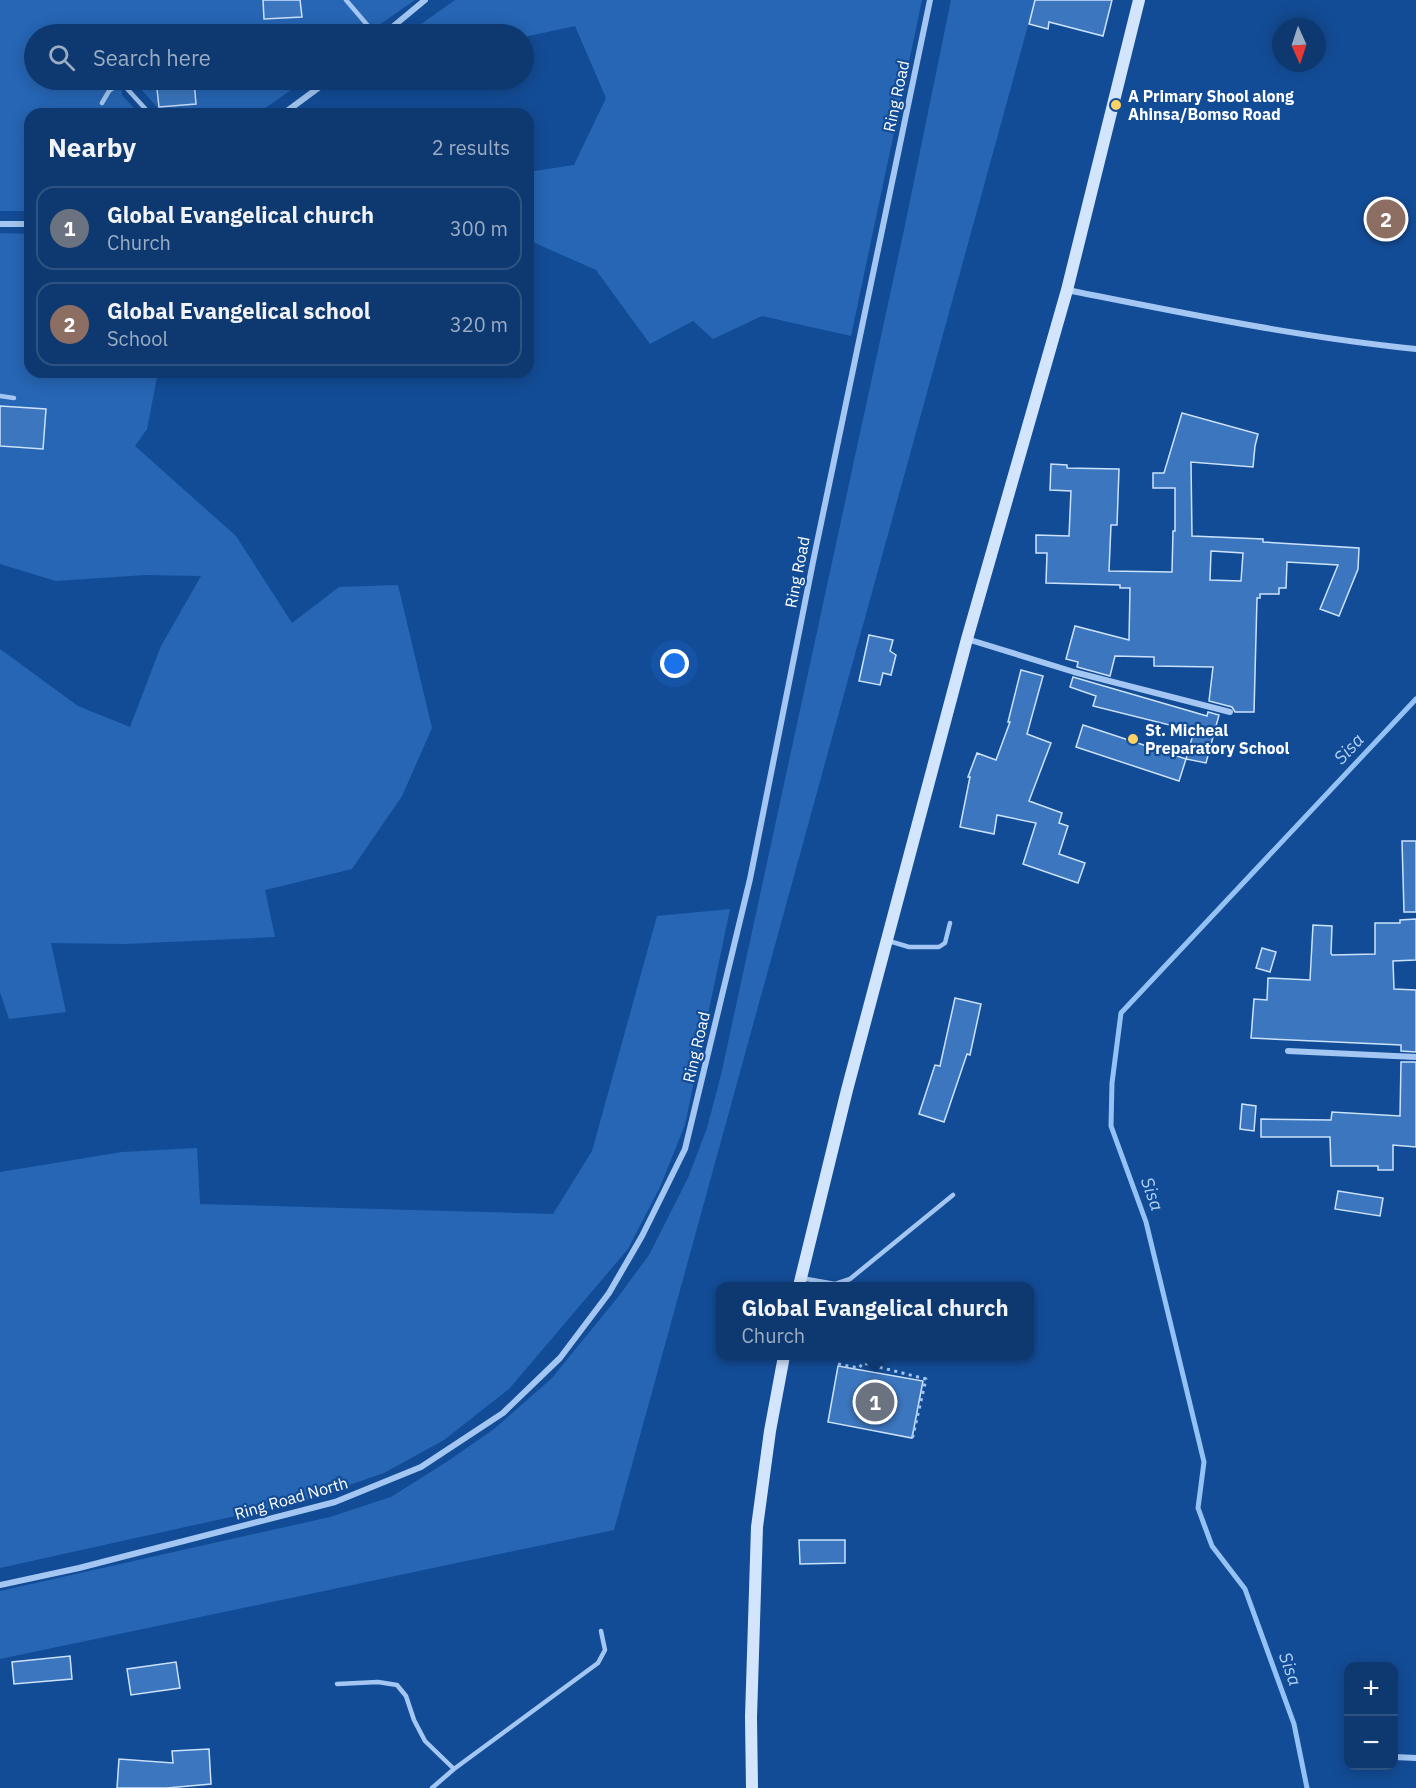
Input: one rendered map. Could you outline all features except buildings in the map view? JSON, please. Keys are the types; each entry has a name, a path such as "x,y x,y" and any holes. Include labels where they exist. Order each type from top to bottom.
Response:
{"street":[{"path":"396,24 425,0"},
{"name":"Ring Road","path":"685,1149 750,879 845,405 930,0"},
{"path":"800,1282 847,1090 968,639 1067,290 1139,0"},
{"path":"291,108 315,90"},
{"path":"0,224 24,224"},
{"path":"1067,290 1255,327 1354,343 1416,349"},
{"path":"968,639 1074,672 1230,712"},
{"path":"1288,1050 1416,1057"},
{"name":"Ring Road North","path":"0,1585 79,1568 335,1502 421,1467 503,1413 560,1358 609,1293 637,1246 685,1149"},
{"path":"752,1788 757,1527 770,1431 783,1360"},
{"path":"1398,1757 1416,1758"}],"lane":[{"path":"346,0 366,24"},
{"path":"102,103 110,90"},
{"path":"130,90 145,108"},
{"path":"0,396 14,398"},
{"path":"887,940 909,947 939,948 945,943 950,924"},
{"path":"841,1282 850,1279 953,1195"},
{"path":"432,1788 454,1769 598,1663 605,1650 601,1631"},
{"path":"337,1684 397,1685 406,1696 414,1720 425,1741 454,1769"}],"path":[{"path":"838,1364 859,1368 863,1363 926,1379 912,1440"}],"shaded area":[{"path":"0,0 415,0 380,24 24,24 24,90 122,90 122,95 134,108 24,108 24,211 0,211"},
{"path":"455,0 922,0 851,336 762,316 713,339 693,321 650,344 596,270 534,243 534,171 574,165 606,98 575,26 534,35 534,24 421,24"},
{"path":"951,0 1035,0 614,1530 0,1659 0,1591 330,1517 391,1497 494,1429 552,1378 649,1255 688,1178 707,1128 721,1075 904,230"},
{"path":"142,90 291,90 265,108 158,108"},
{"path":"0,233 24,234 24,378 157,378 147,429 135,446 236,536 292,623 339,587 398,585 432,728 402,796 352,869 265,890 275,937 125,944 51,943 66,1012 9,1019 0,992 0,649 78,706 130,727 161,646 201,576 145,575 56,581 0,564"},
{"path":"730,909 685,1125 660,1187 628,1249 509,1389 444,1440 384,1473 303,1501 0,1568 0,1172 122,1152 197,1148 200,1204 553,1214 592,1151 657,916"}],"waterway":[{"name":"Sisa","path":"1307,1788 1294,1724 1245,1589 1212,1546 1198,1508 1204,1462 1146,1222 1111,1126 1112,1083 1121,1013 1416,699"}],"place":[{"name":"A Primary Shool along Ahinsa/Bomso Road","path":"1116,105"},
{"name":"Global Evangelical school","path":"1386,219"},
{"name":"St. Micheal Preparatory School","path":"1133,739"},
{"name":"Global Evangelical church","path":"875,1402"}]}
